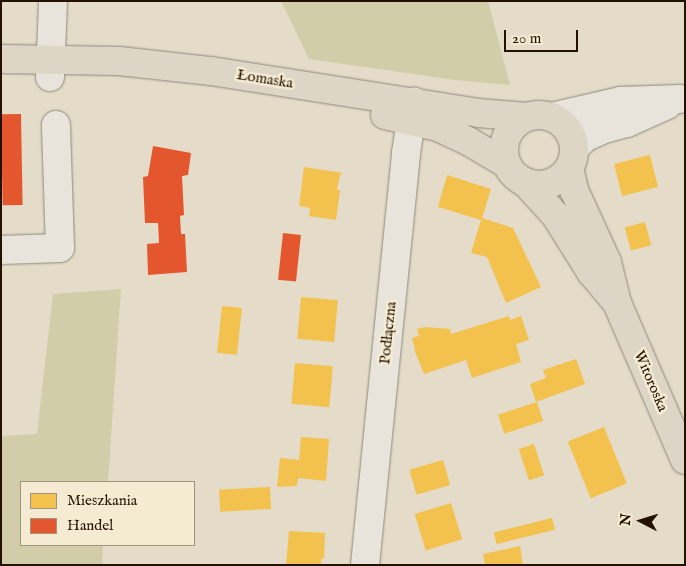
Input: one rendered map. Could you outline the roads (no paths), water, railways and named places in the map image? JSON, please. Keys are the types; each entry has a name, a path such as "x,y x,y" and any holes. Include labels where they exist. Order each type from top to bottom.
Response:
{"main road":[{"name":"Łomaska","path":"1,59 118,80 413,111 539,117"},
{"name":"Łomaska","path":"1,76 51,68"},
{"name":"Witoroska","path":"413,111 438,127 461,137 516,173 547,184 560,179 572,158"},
{"name":"Witoroska","path":"539,117 570,132 574,190 607,262 617,303 685,460"},
{"path":"516,173 505,145 507,136 512,128 539,117"},
{"name":"Witoroska","path":"516,173 556,216 591,272 617,303"}],"street":[{"path":"51,68 53,1"},
{"name":"Łomaska","path":"539,117 621,101 682,98"},
{"name":"Łomaska","path":"572,158 586,137 604,129 626,123 682,98"},
{"name":"Podłączna","path":"365,565 406,153 413,111"},
{"path":"1,250 60,248 56,125"}]}
